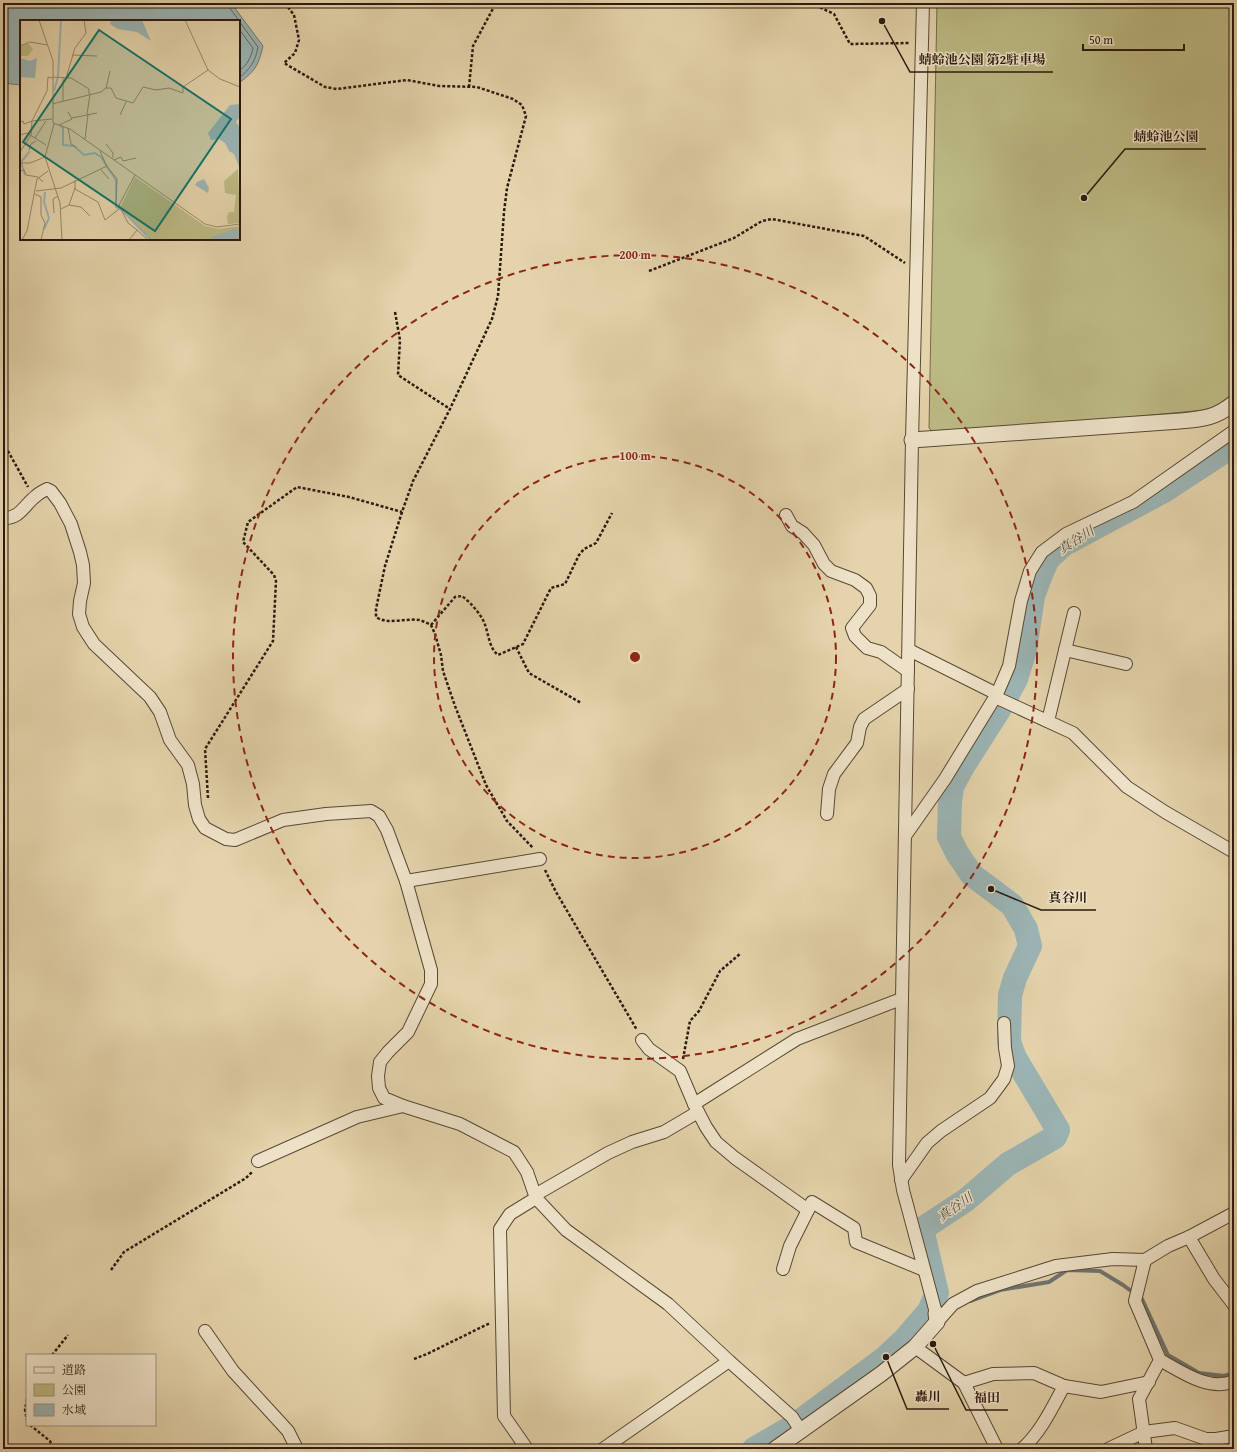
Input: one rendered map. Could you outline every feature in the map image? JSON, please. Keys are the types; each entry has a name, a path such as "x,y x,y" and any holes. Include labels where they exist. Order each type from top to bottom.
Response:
{"street":[{"path":"923,3 912,440 899,1165 901,1180 936,1318"},
{"path":"912,440 1180,421 1206,418 1224,411 1234,403"},
{"path":"905,836 945,780 996,695 1010,666 1022,601 1030,571 1042,552 1066,534 1133,502 1234,431"},
{"path":"3,518 12,518 20,513 34,498 47,489 51,491 60,503 72,524 83,565 84,583 79,614 83,627 94,644 150,697 160,712 170,740 188,764 193,784 195,805 199,819 205,828 226,839 235,840 283,820 326,814 371,811 379,816 387,830 406,881 431,970 431,984 408,1032 380,1062 378,1076 379,1088 384,1098 403,1106 460,1124 514,1152 527,1172 536,1197 566,1230 668,1304 729,1361 792,1416 801,1431"},
{"path":"786,515 792,526 803,533 814,545 824,564 831,571 855,580 866,588 870,596 870,605 852,628 855,636 867,648 881,652 908,671"},
{"path":"1048,721 1074,614"},
{"path":"909,650 1073,733 1127,787 1165,812 1234,852"},
{"path":"1065,650 1126,664"},
{"path":"827,814 828,789 834,774 857,743 860,727 864,719 908,689"},
{"path":"406,881 540,859"},
{"path":"526,1449 504,1416 500,1229 510,1214 608,1153 632,1142 664,1132 797,1038 901,999"},
{"path":"901,1180 927,1142 990,1098 1004,1079 1008,1066 1005,1048 1004,1024"},
{"path":"642,1040 650,1049 680,1071 696,1108 716,1142 735,1158 808,1210"},
{"path":"258,1161 357,1118 403,1106"},
{"path":"783,1269 790,1246 812,1202 854,1228 856,1242 924,1270"},
{"path":"775,1449 881,1374 915,1347 936,1318 953,1304 977,1291 1026,1274 1056,1266 1113,1259 1145,1260 1168,1246 1189,1237 1234,1213"},
{"path":"1189,1237 1214,1279 1234,1305"},
{"path":"1145,1260 1135,1301 1160,1360 1202,1381 1214,1384 1234,1381"},
{"path":"205,1331 233,1371 288,1431 297,1449"},
{"path":"915,1347 964,1383 997,1449"},
{"path":"1146,1449 1139,1399 1160,1360"},
{"path":"603,1449 729,1361"},
{"path":"964,1383 993,1374 1034,1373 1064,1386 1101,1392 1149,1382"},
{"path":"1022,1449 1027,1445 1045,1421 1064,1386"},
{"path":"1108,1449 1144,1432 1175,1428 1206,1439 1216,1440 1234,1436"}],"path":[{"path":"286,3 294,15 299,40 295,53 284,63 325,87 337,89 408,80 439,86 477,87 513,99 522,105 526,116 507,188 498,296 492,319 450,409 413,481 386,566 376,609 376,617 383,621 404,619 420,620 431,625 436,634 443,671 455,706 486,785 507,821 539,855 556,892 642,1040"},
{"path":"469,87 473,46 496,3"},
{"path":"811,3 834,14 850,44 922,43"},
{"path":"649,271 734,238 762,221 772,219 864,236 917,271"},
{"path":"395,312 400,340 398,375 450,409"},
{"path":"3,442 34,498"},
{"path":"209,802 205,749 273,641 276,581 274,575 243,542 248,522 298,487 349,497 402,512"},
{"path":"431,625 455,597 462,596 469,602 483,621 493,651 498,655 523,644 551,588 565,584 579,555 584,549 596,543 612,513"},
{"path":"516,647 529,673 581,703"},
{"path":"680,1071 690,1021 699,1011 720,971 741,953"},
{"path":"111,1270 124,1252 246,1178 253,1171 258,1161"},
{"path":"414,1358 427,1354 489,1324 502,1320"},
{"path":"53,1354 68,1335"},
{"path":"26,1404 26,1415"},
{"path":"31,1426 50,1441 53,1449"}],"green space":[{"path":"937,3 1234,3 1234,393 1216,406 1205,410 936,435 929,428"}],"water":[{"path":"3,3 231,3 263,46 256,67 240,82 240,20 20,20 20,85 3,83"}],"waterway":[{"name":"真谷川","path":"754,1449 792,1427 886,1357 904,1340 929,1311 937,1293 922,1229 966,1200 1008,1164 1055,1137 1058,1130 1015,1058 1009,1042 1010,995 1015,978 1030,946 1026,929 1012,905 972,875 957,853 949,837 952,787 962,768 1002,705 1016,679 1025,650 1033,596 1048,559 1063,545 1164,491 1234,445"},
{"path":"970,1301 1000,1290 1049,1282 1067,1270 1100,1271 1142,1299 1168,1355 1199,1373 1224,1376 1234,1373"}],"place":[{"name":"蜻蛉池公園 第2駐車場","path":"882,21"},
{"name":"蜻蛉池公園","path":"1084,198"},
{"name":"真谷川","path":"991,889"},
{"name":"福田","path":"933,1344"},
{"name":"轟川","path":"886,1357"}]}
